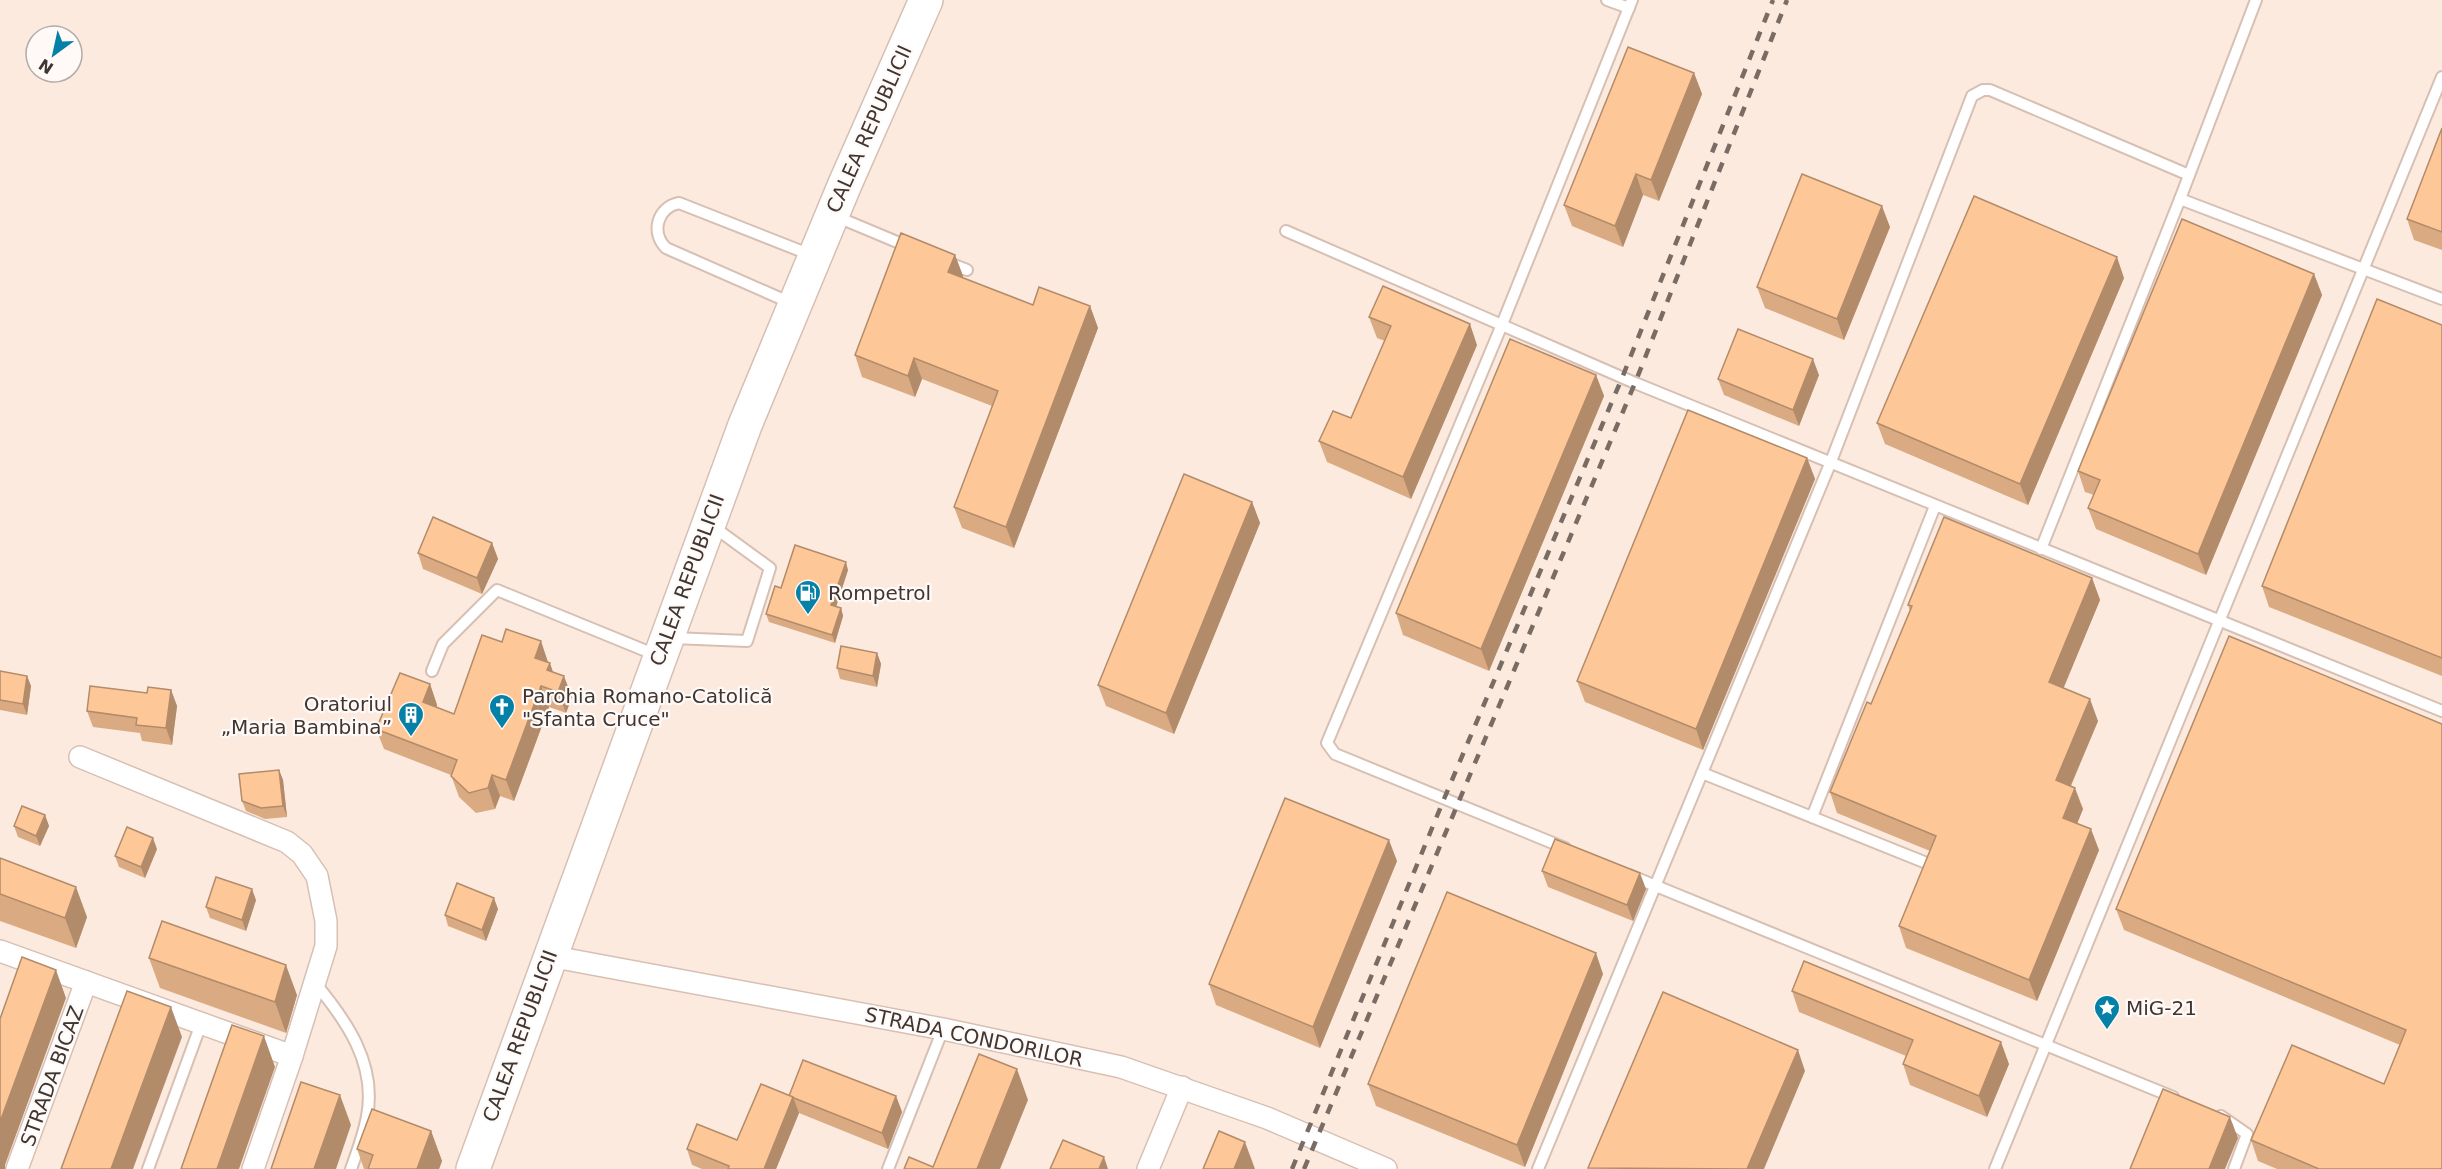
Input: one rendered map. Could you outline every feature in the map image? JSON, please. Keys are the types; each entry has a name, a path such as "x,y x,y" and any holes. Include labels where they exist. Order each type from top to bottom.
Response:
{"main road":[{"name":"CALEA REPUBLICII","path":"473,1169 708,523 814,257 926,0"}],"street":[{"path":"80,757 287,842 302,854 317,876 326,921 326,945 292,1056 253,1169"},
{"path":"0,951 292,1056"},
{"name":"STRADA CONDORILOR","path":"549,956 943,1029 1121,1067 1268,1118 1386,1169"},
{"name":"STRADA BICAZ","path":"17,1169 86,982"},
{"path":"1148,1169 1182,1087"}],"lane":[{"path":"1579,854 1335,754 1327,743 1501,327 1630,4 1607,0"},
{"path":"2041,549 2256,0"},
{"path":"1995,1169 2442,77"},
{"path":"1538,1169 1830,464 1969,102 1977,92 1990,90 2189,175"},
{"path":"2180,199 2442,299"},
{"path":"794,305 666,248 659,241 657,232 661,216 667,206 679,203 814,257"},
{"path":"832,215 967,270"},
{"path":"1286,231 1501,327 1830,464 2442,711"},
{"path":"1812,817 1935,506"},
{"path":"432,671 443,644 497,590 662,647 747,641 770,568 708,523"},
{"path":"1702,773 1924,862"},
{"path":"1623,872 2184,1102"},
{"path":"315,982 343,1016 368,1073 368,1114 351,1169"},
{"path":"148,1169 201,1024"},
{"path":"888,1169 943,1029"},
{"path":"2205,1110 2227,1119 2247,1134 2234,1169"}],"building":[{"path":"1628,47 1694,73 1651,180 1636,174 1615,226 1564,205"},
{"path":"2442,128 2442,232 2407,219"},
{"path":"1802,174 1882,206 1837,319 1757,287"},
{"path":"1974,196 2117,257 2020,484 1877,423"},
{"path":"2182,219 2314,274 2198,554 2088,508 2100,480 2078,471"},
{"path":"901,233 955,255 948,272 1033,305 1039,287 1090,306 1006,527 954,507 998,391 914,358 908,376 855,355"},
{"path":"1383,286 1470,324 1403,477 1319,441 1333,411 1351,418 1391,326 1369,317"},
{"path":"2377,299 2442,325 2442,658 2262,586"},
{"path":"1738,329 1813,359 1793,410 1718,379"},
{"path":"1510,339 1596,375 1481,649 1396,613"},
{"path":"1688,410 1807,458 1696,729 1577,681"},
{"path":"1184,474 1252,502 1166,713 1098,685"},
{"path":"433,517 492,543 477,578 418,553"},
{"path":"1944,517 2092,578 2049,682 2090,699 2056,780 2075,788 2063,818 2091,829 2029,980 1899,926 1936,836 1830,792 1867,702 1871,704 1912,606 1908,605"},
{"path":"795,545 846,562 831,605 841,608 832,635 766,614 775,586 781,588"},
{"path":"506,629 541,641 535,658 550,663 547,670 564,676 558,692 541,686 506,780 492,775 488,788 469,793 451,776 457,760 376,729 400,673 430,684 423,702 454,714 482,635 502,642"},
{"path":"2229,636 2442,724 2442,1169 2319,1169 2251,1140 2292,1045 2384,1084 2406,1030 2116,909"},
{"path":"841,646 877,653 873,676 837,668"},
{"path":"0,671 27,676 23,704 0,700"},
{"path":"90,686 147,693 148,687 171,690 166,728 136,725 137,718 87,711"},
{"path":"279,770 283,806 261,808 242,801 239,774"},
{"path":"1285,798 1389,840 1313,1027 1209,984"},
{"path":"22,806 45,815 36,836 14,826"},
{"path":"127,827 153,838 141,867 115,856"},
{"path":"1555,839 1640,873 1627,905 1542,871"},
{"path":"0,858 76,887 65,918 0,894"},
{"path":"216,877 252,889 242,920 206,907"},
{"path":"457,883 494,898 482,930 445,915"},
{"path":"1447,892 1596,953 1517,1145 1368,1084"},
{"path":"162,921 286,965 275,1002 149,958"},
{"path":"22,957 56,970 0,1122 0,1019"},
{"path":"1804,961 2001,1042 1979,1096 1903,1064 1913,1040 1792,991"},
{"path":"127,991 171,1007 111,1169 61,1169"},
{"path":"1663,992 1798,1050 1747,1169 1588,1168"},
{"path":"232,1025 264,1036 217,1169 181,1169"},
{"path":"979,1054 1017,1069 977,1169 904,1169 909,1157 933,1167"},
{"path":"803,1060 896,1096 882,1133 789,1096"},
{"path":"301,1082 340,1095 314,1169 271,1169"},
{"path":"761,1084 793,1097 764,1169 728,1169 729,1166 687,1149 697,1124 737,1140"},
{"path":"2163,1089 2230,1117 2209,1169 2130,1169"},
{"path":"372,1109 431,1131 417,1169 368,1169 373,1155 357,1149"},
{"path":"1219,1131 1245,1142 1234,1169 1203,1169"},
{"path":"1063,1140 1104,1157 1099,1169 1050,1169"}],"railway":[{"path":"1292,1169 1444,799 1622,378 1773,0"},
{"path":"1304,1169 1635,383 1787,0"}],"place":[{"name":"Rompetrol","path":"808,616"},
{"name":"Parohia Romano-Catolică \"Sfanta Cruce\"","path":"502,730"},
{"name":"Oratoriul „Maria Bambina”","path":"411,738"},
{"name":"MiG-21","path":"2107,1031"}]}
